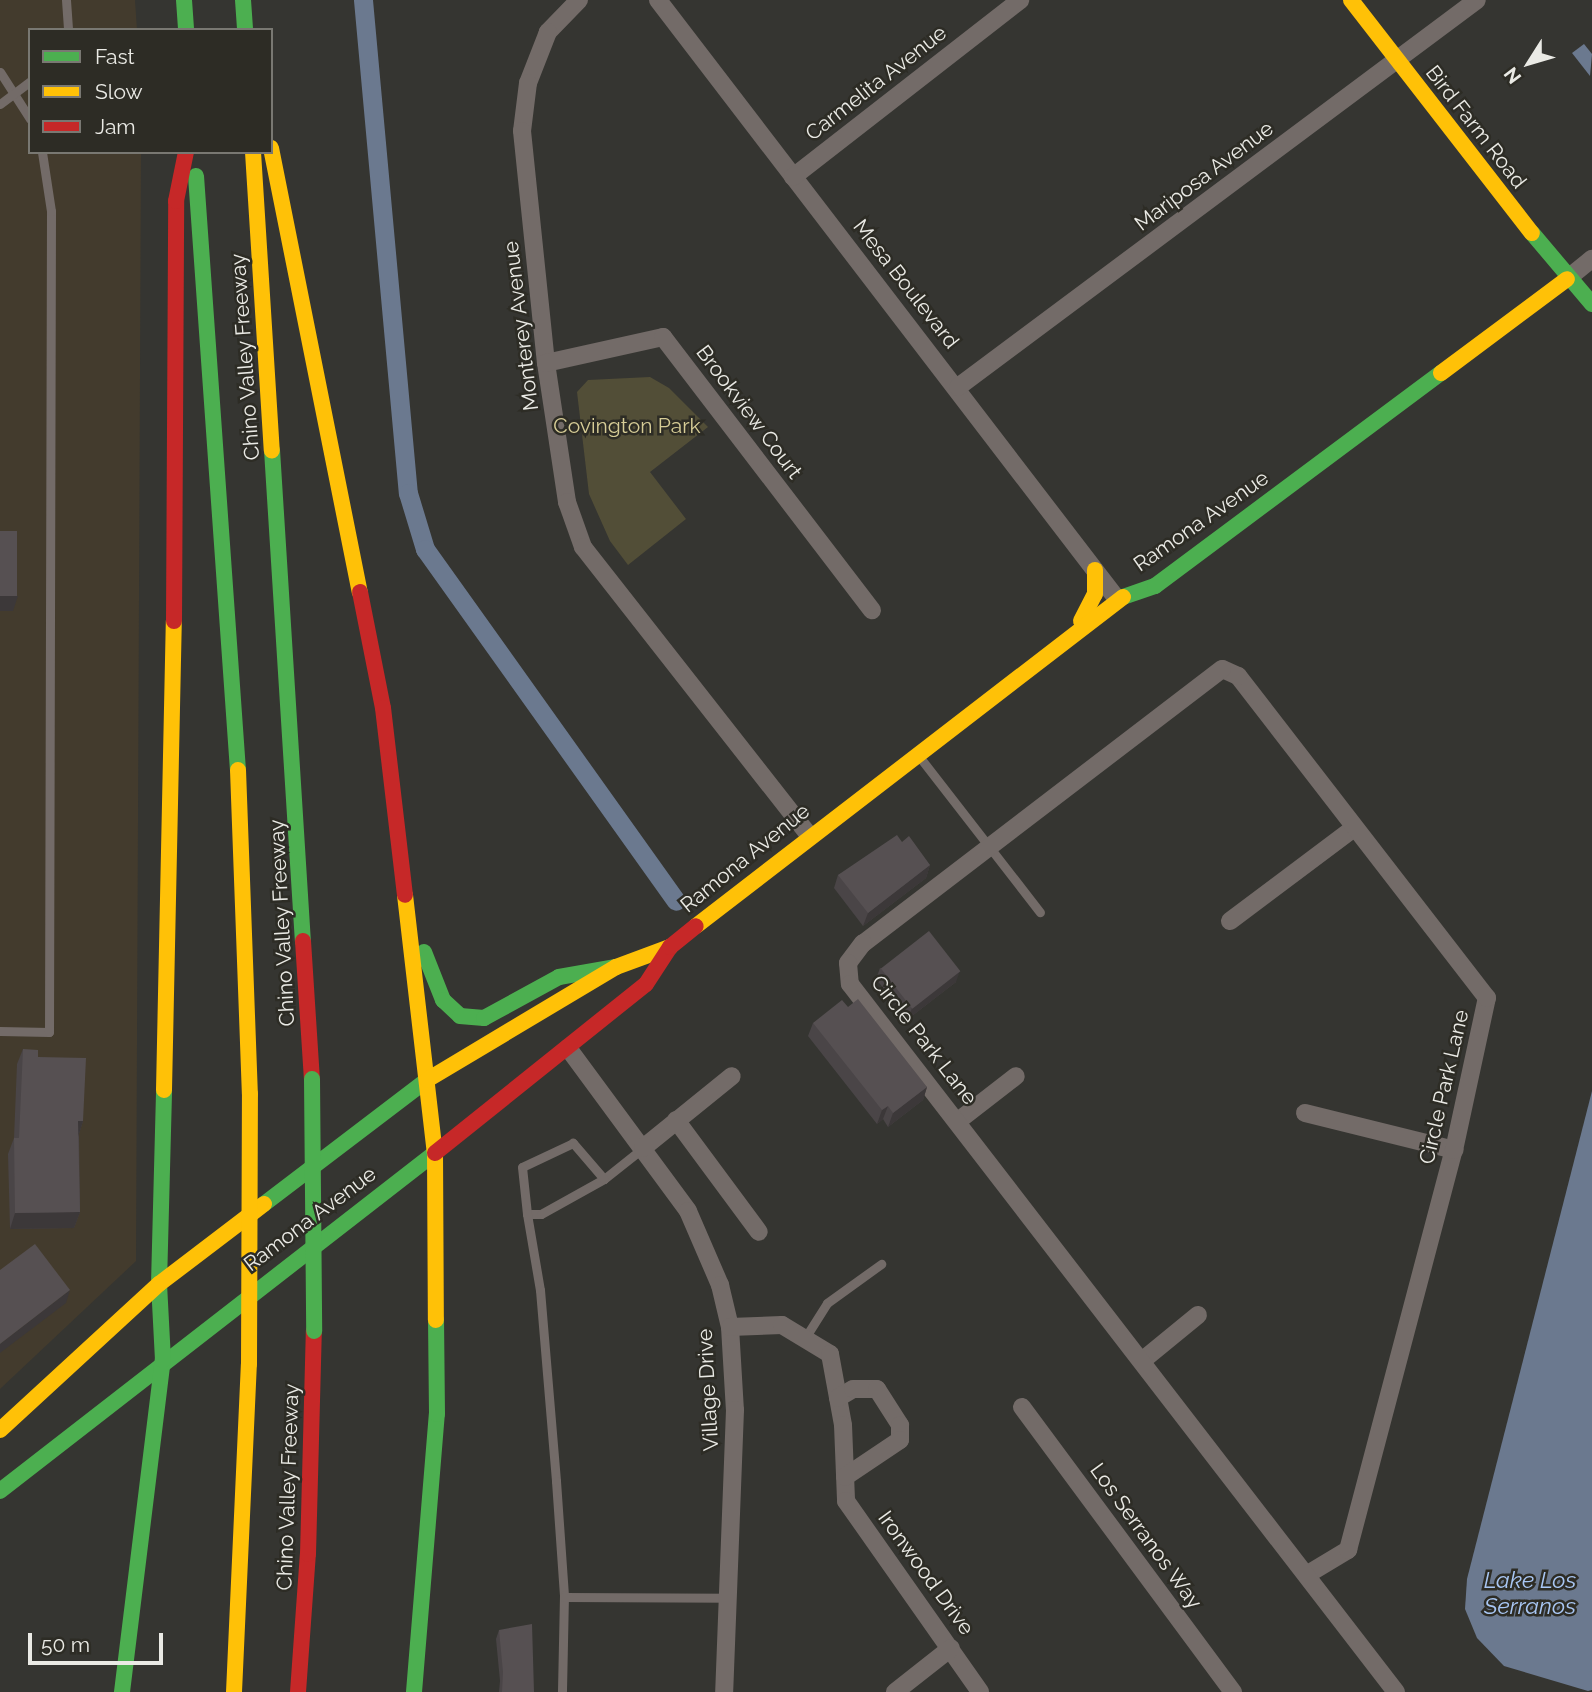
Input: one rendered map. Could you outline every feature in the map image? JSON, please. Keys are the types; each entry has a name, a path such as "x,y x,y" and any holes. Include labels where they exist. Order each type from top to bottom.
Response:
{"main road":[{"path":"184,0 186,28"},
{"name":"Bird Farm Road","path":"1351,0 1567,279 1592,304"},
{"path":"243,4 246,28"},
{"path":"122,1692 163,1360 159,1284 173,752 176,201 186,154"},
{"name":"Chino Valley Freeway","path":"194,154 236,707 250,1094 249,1364 234,1692"},
{"name":"Chino Valley Freeway","path":"253,154 312,1079 314,1331 308,1554 298,1692"},
{"path":"272,154 383,708 435,1153 437,1414 414,1692"},
{"name":"Ramona Avenue","path":"0,1491 163,1360 568,1048 646,984 670,947 809,835 1117,599 1155,586 1567,279"},
{"path":"1063,640 1091,608 1095,570"},
{"path":"403,874 434,986 460,1016 484,1018 559,977 616,967"},
{"name":"Ramona Avenue","path":"0,1430 159,1284 427,1080 616,967 670,947"}],"street":[{"name":"Monterey Avenue","path":"579,0 548,32 528,83 522,131 546,363 567,502 583,547 809,835"},
{"name":"Mesa Boulevard","path":"658,0 958,387 1117,599"},
{"name":"Carmelita Avenue","path":"793,177 1020,0"},
{"name":"Mariposa Avenue","path":"958,387 1477,0"},
{"name":"Ramona Avenue","path":"1567,279 1592,259"},
{"name":"Brookview Court","path":"546,363 663,337 872,610"},
{"name":"Circle Park Lane","path":"1308,1574 1348,1549 1454,1150 1487,998 1238,676 1222,669 863,943 848,963 850,985 1143,1360 1396,1692"},
{"path":"1230,921 1354,828"},
{"name":"Village Drive","path":"568,1048 688,1211 720,1285 730,1327 735,1409 724,1692"},
{"path":"643,1148 732,1076"},
{"path":"958,1121 1016,1076"},
{"path":"1305,1113 1454,1150"},
{"path":"676,1120 759,1232"},
{"path":"1143,1360 1198,1315"},
{"name":"Ironwood Drive","path":"730,1327 782,1325 830,1354 838,1398 846,1501 980,1692"},
{"path":"838,1398 853,1389 877,1389 900,1425 900,1440 845,1477"},
{"name":"Los Serranos Way","path":"1022,1407 1233,1692"},
{"path":"895,1692 951,1648"}],"lane":[{"path":"65,0 68,28"},
{"path":"0,72 28,116"},
{"path":"0,104 28,83"},
{"path":"0,1031 49,1031 51,211 42,154"},
{"path":"917,753 1040,912"},
{"path":"562,1692 564,1597 540,1290 522,1167 573,1143 604,1179"},
{"path":"527,1214 541,1214 604,1179 643,1148"},
{"path":"805,1339 827,1303 881,1264"},
{"path":"564,1597 729,1598"}],"shaded area":[{"path":"0,0 135,0 137,28 28,28 28,154 141,154 136,1261 0,1389"}],"green space":[{"name":"Covington Park","path":"650,377 669,388 708,427 650,472 686,519 628,565 610,541 589,494 577,392 588,380"}],"water":[{"path":"1584,44 1592,54 1590,76 1572,53"},
{"name":"Lake Los Serranos","path":"1592,1091 1592,1690 1588,1691 1504,1666 1477,1638 1465,1609 1467,1579"}],"building":[{"path":"0,531 17,531 17,596 0,596"},
{"path":"897,835 902,842 909,836 930,865 868,913 838,875"},
{"path":"929,931 960,971 912,1009 881,969"},
{"path":"858,999 927,1087 893,1113 888,1106 882,1110 813,1023 842,1000 848,1007"},
{"path":"23,1049 38,1050 38,1057 86,1058 83,1121 78,1121 80,1212 15,1213 14,1138 19,1138"},
{"path":"35,1244 70,1290 0,1344 0,1270"},
{"path":"532,1624 534,1692 502,1692 499,1630"}],"waterway":[{"path":"363,0 408,493 425,549 676,901"}],"traffic: fast":[{"path":"184,0 186,28"},
{"path":"243,0 245,28"},
{"path":"196,176 238,770"},
{"path":"1532,233 1592,304"},
{"path":"1123,597 1155,586 1441,373"},
{"path":"272,450 303,941"},
{"path":"424,952 443,1000 460,1016 484,1018 559,977 616,967"},
{"path":"312,1079 314,1331"},
{"path":"264,1204 427,1080"},
{"path":"122,1692 163,1360 159,1284 164,1090"},
{"path":"0,1491 435,1153"},
{"path":"414,1692 437,1414 436,1320"}],"traffic: slow":[{"path":"1351,0 1532,233"},
{"path":"253,154 272,450"},
{"path":"272,154 360,592"},
{"path":"1441,373 1567,279"},
{"path":"1081,621 1095,594 1095,570"},
{"path":"696,926 1123,597"},
{"path":"164,1090 174,621"},
{"path":"238,770 250,1094"},
{"path":"405,895 435,1153 436,1320"},
{"path":"427,1080 616,967 670,947"},
{"path":"249,1364 250,1094"},
{"path":"0,1430 159,1284 264,1204"},
{"path":"234,1692 249,1364"}],"traffic: jam":[{"path":"174,621 176,201 186,154"},
{"path":"360,592 383,708 405,895"},
{"path":"435,1153 646,984 670,947 696,926"},
{"path":"303,941 312,1079"},
{"path":"298,1692 308,1554 314,1331"}]}
